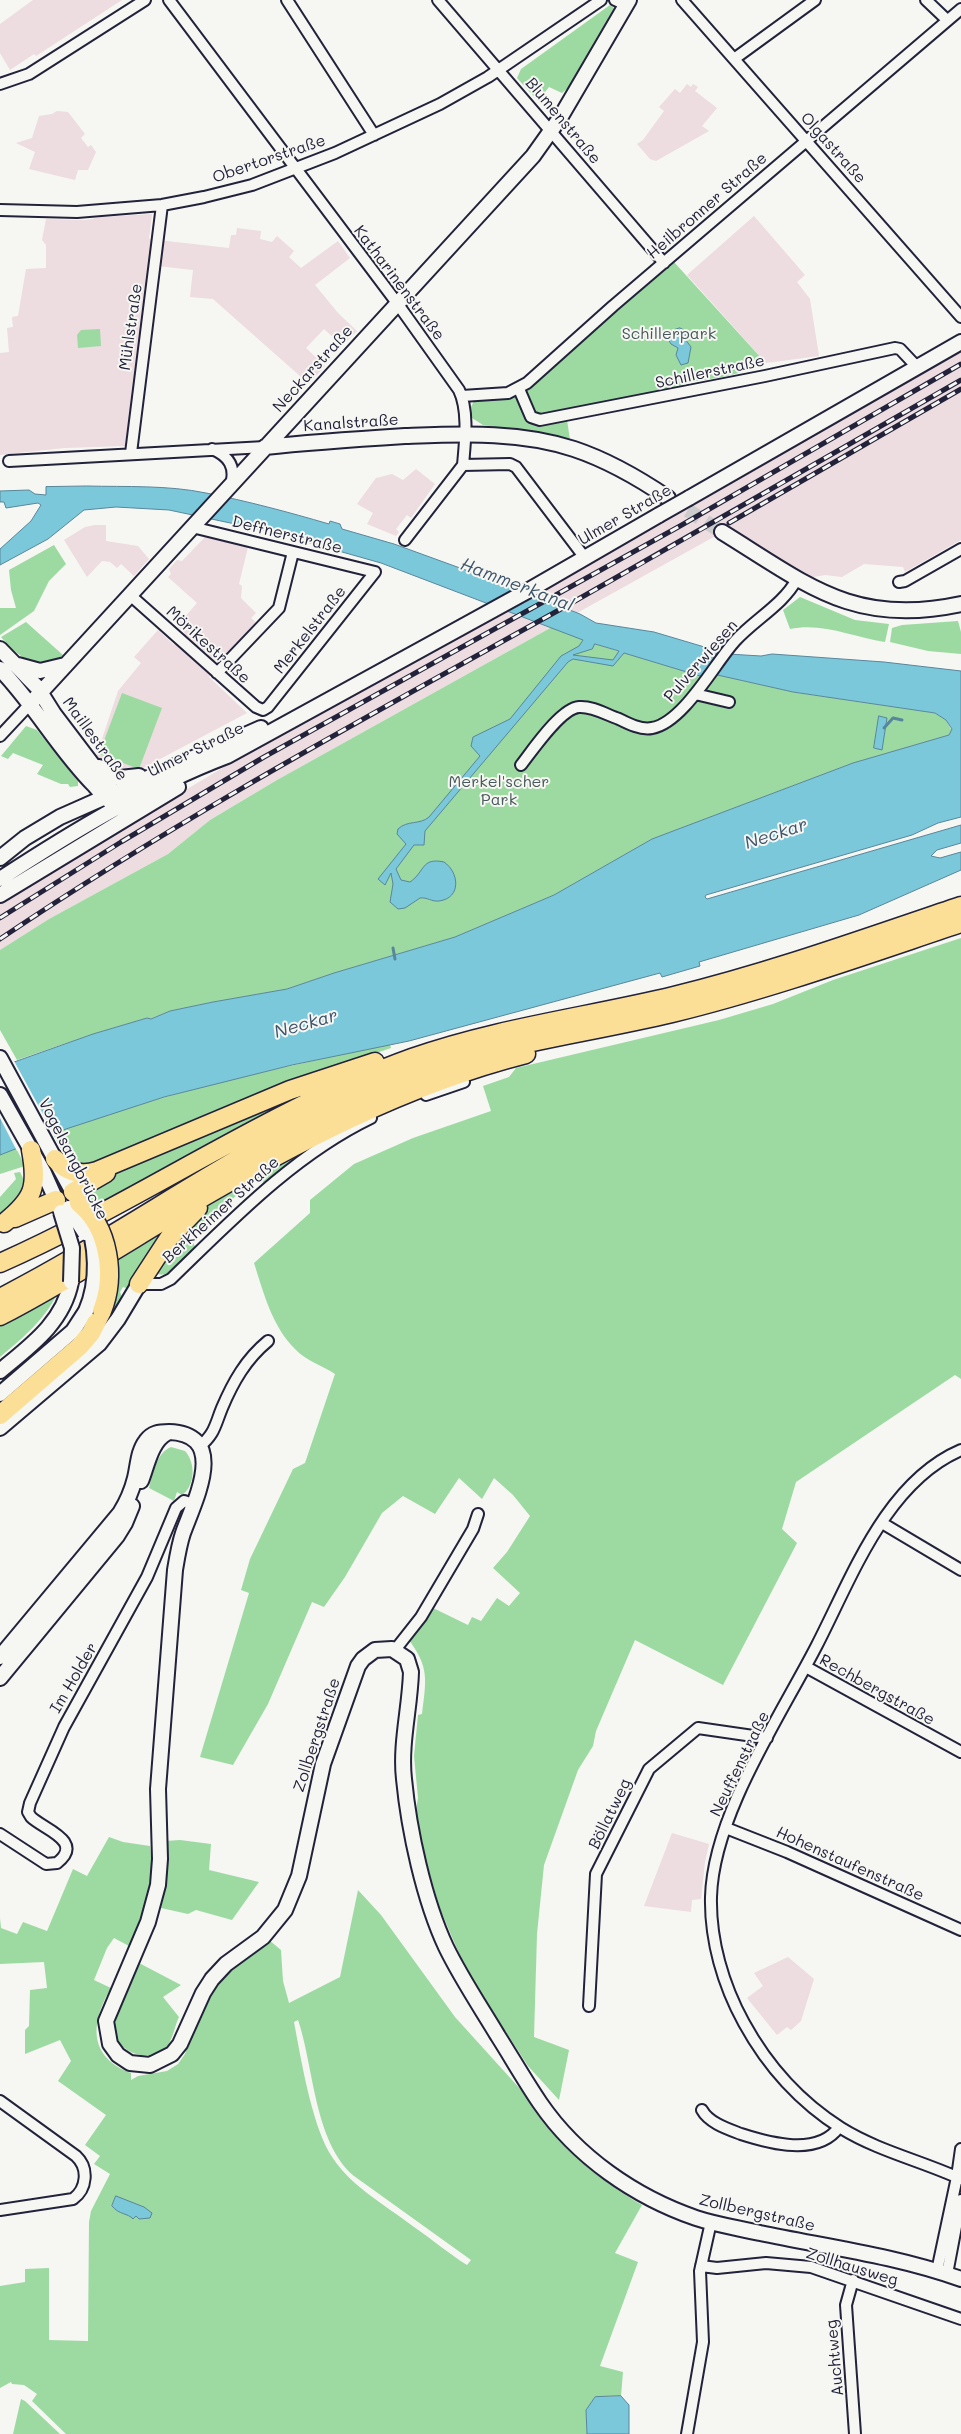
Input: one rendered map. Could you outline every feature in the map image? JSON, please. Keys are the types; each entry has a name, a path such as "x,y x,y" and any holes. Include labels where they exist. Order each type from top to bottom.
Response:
{"highway":[{"path":"31,1150 51,1168 88,1174 119,1164 316,1081 429,1047 463,1042 627,1007 729,981 961,906"},
{"path":"0,1298 53,1270 271,1140 371,1091 423,1071 494,1050 672,1013 784,981 961,923"},
{"path":"0,1316 55,1286 223,1186 329,1128 417,1089 519,1056 616,1034 672,1013"},
{"path":"0,1263 102,1214 330,1092 411,1059 463,1042"},
{"path":"2,1224 68,1203 119,1164"},
{"path":"2,1224 31,1196 51,1168"},
{"path":"139,1284 162,1248 177,1229 223,1186"},
{"path":"0,1415 80,1346 91,1333 94,1311 109,1280 107,1256 94,1219 68,1203"}],"main road":[{"name":"Neckarstraße","path":"30,704 533,156 552,130 623,2"},
{"name":"Ulmer Straße","path":"0,858 32,834 60,817 227,756 531,589 961,342"},
{"name":"Kanalstraße","path":"265,447 356,439 464,433 527,439 573,449 618,468 668,498"},
{"path":"722,532 797,579 833,597 868,608 920,610 961,604"},
{"name":"Maillestraße","path":"0,649 41,693 54,714 89,759 112,799"},
{"path":"16,664 40,671 59,668 70,662"},
{"name":"Maillestraße","path":"0,669 30,704 84,776 112,799"},
{"name":"Ulmer Straße","path":"0,879 112,799 162,771 285,718 304,713"},
{"path":"0,895 227,756"},
{"path":"89,759 104,771 120,778 130,778 153,771 162,771"},
{"path":"60,817 84,798 88,791 84,776"},
{"name":"Vogelsangbrücke","path":"0,1058 68,1203 88,1223 94,1249 94,1311 0,1394"},
{"name":"Vogelsangbrücke","path":"0,1095 31,1150"},
{"name":"Vogelsangbrücke","path":"0,1371 41,1336 61,1312 68,1296 72,1266 68,1203"},
{"path":"0,1428 99,1344 118,1319 139,1284"},
{"path":"0,1678 121,1530 128,1518 155,1445 163,1435 172,1432"},
{"path":"0,1657 120,1513 129,1496 141,1451 146,1441 156,1433 172,1432 189,1437 199,1447"},
{"name":"Zollbergstraße","path":"199,1447 204,1456 204,1466 180,1543 173,1588 157,1798 160,1859 158,1886 148,1922 106,2021 110,2044 122,2058 130,2063 145,2065 158,2062 172,2054 180,2044 203,1993 212,1978 226,1964 263,1938 279,1920 297,1883 321,1772 358,1666 366,1655 375,1650 386,1648 395,1650 407,1659 412,1672 403,1760 405,1793 428,1901 452,1960 540,2104 575,2143 609,2173 639,2192 675,2210 711,2222 948,2275"}],"street":[{"path":"0,84 28,74 145,0"},
{"name":"Katharinenstraße","path":"168,0 397,304 462,396"},
{"path":"287,0 374,135"},
{"name":"Blumenstraße","path":"438,0 500,69 664,262"},
{"name":"Obertorstraße","path":"0,210 82,212 162,205 246,187 295,170 440,104 500,69 601,0"},
{"name":"Olgastraße","path":"682,0 961,317"},
{"path":"734,59 815,0"},
{"path":"926,0 947,20"},
{"name":"Heilbronner Straße","path":"462,396 502,394 519,389 664,262 961,9"},
{"name":"Mühlstraße","path":"131,453 162,205"},
{"name":"Schillerstraße","path":"519,389 531,417 540,420 596,411 894,348 900,349 917,367"},
{"path":"405,540 463,465 462,396"},
{"name":"Kanalstraße","path":"9,461 211,448 265,447"},
{"path":"211,448 220,452 230,461 233,471 227,489"},
{"path":"463,465 510,464 516,467 585,558"},
{"name":"Deffnerstraße","path":"194,526 375,572"},
{"path":"899,582 905,581 961,548"},
{"path":"217,672 279,608 293,552"},
{"name":"Merkelstraße","path":"268,707 375,572"},
{"name":"Pulverwiesen","path":"521,765 570,710 586,707 638,727 651,728 670,718 695,694 731,646 788,593 797,579"},
{"name":"Mörikestraße","path":"130,595 258,709 263,710 268,707"},
{"path":"695,694 729,702"},
{"name":"Neckarstraße","path":"0,736 30,704"},
{"name":"Berkheimer Straße","path":"139,1284 161,1284 171,1279 272,1185 318,1150 355,1126 403,1104 477,1077"},
{"path":"199,1447 214,1432 225,1401 242,1370 252,1356 268,1341"},
{"name":"Neuffenstraße","path":"960,2181 870,2143 839,2127 804,2100 773,2067 748,2029 727,1987 714,1940 711,1896 714,1867 738,1798 882,1523 905,1492 921,1475 944,1458 961,1450"},
{"name":"Im Holder","path":"0,1834 43,1862 51,1864 63,1858 66,1851 66,1842 60,1836 30,1817 28,1810 30,1803 64,1727 151,1569 176,1508 184,1502 193,1504"},
{"path":"395,1650 421,1616 472,1529 478,1514"},
{"path":"882,1523 961,1570"},
{"name":"Rechbergstraße","path":"806,1667 961,1752"},
{"name":"Böllatweg","path":"589,2006 596,1874 648,1769 698,1728 768,1738"},
{"name":"Hohenstaufenstraße","path":"726,1828 787,1852 961,1930"},
{"path":"0,2101 76,2156 83,2165 85,2175 82,2188 73,2199 0,2210"},
{"path":"702,2110 707,2117 728,2130 781,2145 816,2141 829,2136 839,2127"},
{"path":"948,2275 960,2181 961,2149"},
{"path":"948,2275 961,2200"},
{"path":"687,2434 703,2342 701,2266 711,2222"},
{"name":"Zollhausweg","path":"701,2266 718,2268 754,2264 794,2264 820,2269 961,2319"},
{"name":"Auchtweg","path":"853,2280 846,2305 855,2434"}],"shaded area":[{"path":"33,0 122,0 36,56 34,54 10,70 0,53 0,24"},
{"path":"687,84 691,87 693,84 698,87 695,91 717,108 702,126 709,131 656,161 650,159 637,144 643,140 664,111 659,107 675,89 680,93"},
{"path":"57,111 68,112 85,134 81,138 88,147 91,145 96,152 88,170 78,170 75,180 29,169 35,152 16,143 32,138 39,116 52,114"},
{"path":"152,214 149,239 229,248 231,235 236,235 237,228 261,231 260,239 272,242 277,236 294,251 289,257 301,268 338,241 350,258 315,285 338,313 357,331 346,342 338,335 335,339 324,329 306,348 325,366 309,384 213,299 190,297 193,270 149,265 125,446 64,448 0,455 0,353 9,352 7,328 13,327 12,317 18,316 26,269 46,268 46,245 42,240 46,219 86,220 101,217"},
{"path":"754,216 805,275 797,282 810,299 819,356 766,363 687,275"},
{"path":"961,352 961,540 905,572 903,567 864,564 842,577 825,575 813,577 728,529 277,780 210,820 168,854 49,919 0,950 0,904 103,839 246,754 535,595"},
{"path":"416,469 435,484 411,518 407,515 396,529 399,532 396,536 367,524 373,513 357,504 376,478 392,474 403,480"},
{"path":"106,525 106,541 138,546 149,559 134,576 121,564 117,568 110,562 102,561 87,577 64,540 85,527"},
{"path":"205,537 248,547 239,584 242,586 241,598 256,613 251,618 258,624 209,677 247,713 141,769 131,771 108,766 96,757 118,691 141,663 134,657 158,630 174,645 185,633 177,626 197,603 168,577 171,574 169,569 177,560 182,561"},
{"path":"672,1833 709,1844 701,1899 692,1900 691,1912 644,1906"},
{"path":"788,1957 814,1979 801,2021 791,2030 787,2027 777,2035 747,1998 763,1986 754,1973"}],"green space":[{"path":"610,5 614,8 568,88 562,93 549,87 538,101 517,78 521,69"},
{"name":"Schillerpark","path":"674,262 763,360 748,370 738,373 684,383 681,388 566,413 570,440 483,425 472,418 470,409 474,401 481,398 508,398 520,393"},
{"path":"100,329 101,346 78,348 77,335 81,330"},
{"path":"54,545 66,564 49,581 34,611 0,635 0,608 16,608 11,590 9,570"},
{"path":"800,597 855,620 889,624 885,642 814,627 790,629 783,610"},
{"path":"958,621 961,632 961,654 928,651 890,642 892,628 902,625"},
{"path":"26,622 63,655 55,662 38,664 21,656 1,637"},
{"name":"Merkel'scher Park","path":"552,627 595,644 700,676 713,674 793,692 935,713 946,720 952,731 949,735 853,763 652,839 554,895 455,937 287,989 170,1011 150,1019 147,1018 93,1034 17,1060 0,1030 0,950 49,919 168,854 210,820 277,780"},
{"path":"122,693 162,708 139,769 99,754"},
{"path":"26,726 37,730 78,781 78,786 70,787 68,784 61,784 37,774 43,765 13,753 8,759 1,756"},
{"path":"961,938 961,1379 955,1375 796,1482 782,1529 797,1543 723,1685 635,1640 596,1731 593,1746 578,1770 544,1865 537,1934 534,2037 569,2050 559,2100 528,2066 484,1998 461,1958 440,1909 427,1865 416,1810 418,1798 414,1756 418,1715 422,1714 425,1692 425,1675 420,1658 408,1639 431,1607 468,1625 472,1617 481,1621 497,1598 509,1606 520,1593 493,1568 507,1552 530,1516 513,1495 494,1478 482,1499 459,1478 435,1514 403,1496 382,1513 345,1577 324,1607 312,1602 268,1704 233,1765 200,1757 249,1593 241,1590 250,1559 293,1469 305,1463 335,1374 304,1356 287,1340 270,1309 254,1263 310,1213 310,1200 354,1164 413,1138 491,1111 483,1086 509,1077 516,1068 719,1020 773,1004 833,980"},
{"path":"390,1044 391,1048 278,1087 89,1164 76,1163 66,1156 53,1134 94,1119 177,1094 262,1072"},
{"path":"306,1092 307,1095 95,1211 89,1200 94,1197 89,1188 122,1169"},
{"path":"311,1145 313,1148 285,1166 266,1184 256,1178 190,1237 196,1248 178,1267 167,1274 161,1275 156,1273 156,1263 213,1201"},
{"path":"16,1148 25,1166 0,1174 0,1155"},
{"path":"20,1172 25,1182 18,1197 20,1199 0,1216 0,1197 16,1179 14,1173"},
{"path":"180,1217 129,1289 123,1287 120,1292 124,1301 102,1331 110,1315 108,1313 113,1257"},
{"path":"60,1288 42,1318 0,1357 0,1321"},
{"path":"171,1447 185,1451 189,1456 192,1468 190,1486 182,1495 177,1492 174,1501 149,1488 159,1459"},
{"path":"109,1837 123,1842 150,1846 151,1872 147,1897 129,1946 114,1938 107,1948 94,1980 111,1988 104,2000 97,2025 97,2037 100,2048 106,2058 131,2073 131,2080 138,2076 167,2071 178,2064 185,2054 191,2033 218,1982 269,1940 281,1950 283,1981 289,2003 340,1977 358,1890 381,1915 455,2017 522,2091 546,2126 590,2170 642,2205 615,2253 638,2262 600,2366 623,2372 621,2396 595,2397 586,2410 587,2434 66,2434 32,2401 37,2394 24,2385 12,2384 11,2382 0,2388 0,2286 25,2282 25,2269 49,2268 49,2340 88,2341 89,2222 91,2211 110,2174 94,2164 100,2156 85,2145 106,2115 58,2081 71,2061 60,2040 25,2054 25,2030 29,2026 30,1990 47,1988 44,1962 0,1964 0,1918 1,1928 17,1934 23,1922 47,1931 73,1869 87,1876","holes":["298,2020 323,2124 331,2144 341,2161 354,2176 471,2260 467,2265 367,2193 337,2164 323,2139 312,2107 294,2022"]},
{"path":"180,1840 211,1844 209,1870 259,1882 232,1920 196,1910 188,1914 161,1908 167,1869 165,1841"},
{"path":"139,1963 181,1985 163,1997 179,2017 168,2045 161,2051 144,2055 136,2054 121,2045 115,2029 120,2005"},
{"path":"21,2399 25,2401 60,2434 13,2434"}],"water":[{"path":"680,328 686,331 685,339 691,347 688,363 681,365 676,355 678,348 671,344 668,339 671,331"},
{"name":"Neckar","path":"87,486 192,490 283,511 329,524 330,521 340,524 342,529 394,544 493,580 580,614 596,623 654,632 728,654 761,656 772,654 884,662 961,671 961,817 938,823 912,835 706,895 705,897 707,899 961,825 961,843 937,850 931,856 940,858 961,852 961,870 859,915 699,962 700,966 662,977 660,973 409,1041 292,1065 164,1097 66,1129 0,1155 0,1067 93,1034 147,1018 151,1019 170,1011 287,989 455,937 554,895 652,839 853,763 949,735 952,729 946,720 935,713 793,692 713,674 700,676 624,653 613,666 573,659 568,662 425,831 424,845 414,845 396,869 401,880 410,882 427,863 444,862 449,866 455,878 455,890 452,895 439,901 420,898 405,908 398,909 390,902 393,884 391,873 385,885 378,879 406,844 397,834 398,829 405,824 422,821 429,817 480,756 471,746 473,737 510,719 561,656 579,646 583,640 381,563 268,531 169,510 116,507 84,510 48,539 0,565 0,549 31,521 41,505 38,503 6,508 4,502 0,502 0,491 29,490 35,494 46,495 46,487","holes":["595,644 619,651 613,660 573,655 592,649"]},
{"path":"879,716 887,718 882,750 874,748"},
{"path":"116,2196 144,2207 152,2213 150,2218 139,2219 136,2216 133,2219 118,2211 112,2206"},
{"path":"621,2396 629,2405 629,2434 587,2434 586,2410 595,2397"}],"pier":[{"path":"13,1059 55,1136 17,1151 0,1118 0,1064"}],"waterway":[{"path":"884,728 893,718 902,720"},
{"path":"393,948 395,959"}],"tunnel":[{"path":"670,499 722,532"}],"railway":[{"path":"0,918 121,842 264,757 680,526 961,364"},
{"path":"0,939 209,807 961,380"},
{"path":"729,523 961,389"}],"water label":[{"name":"Hammerkanal","path":"517,585"}]}
